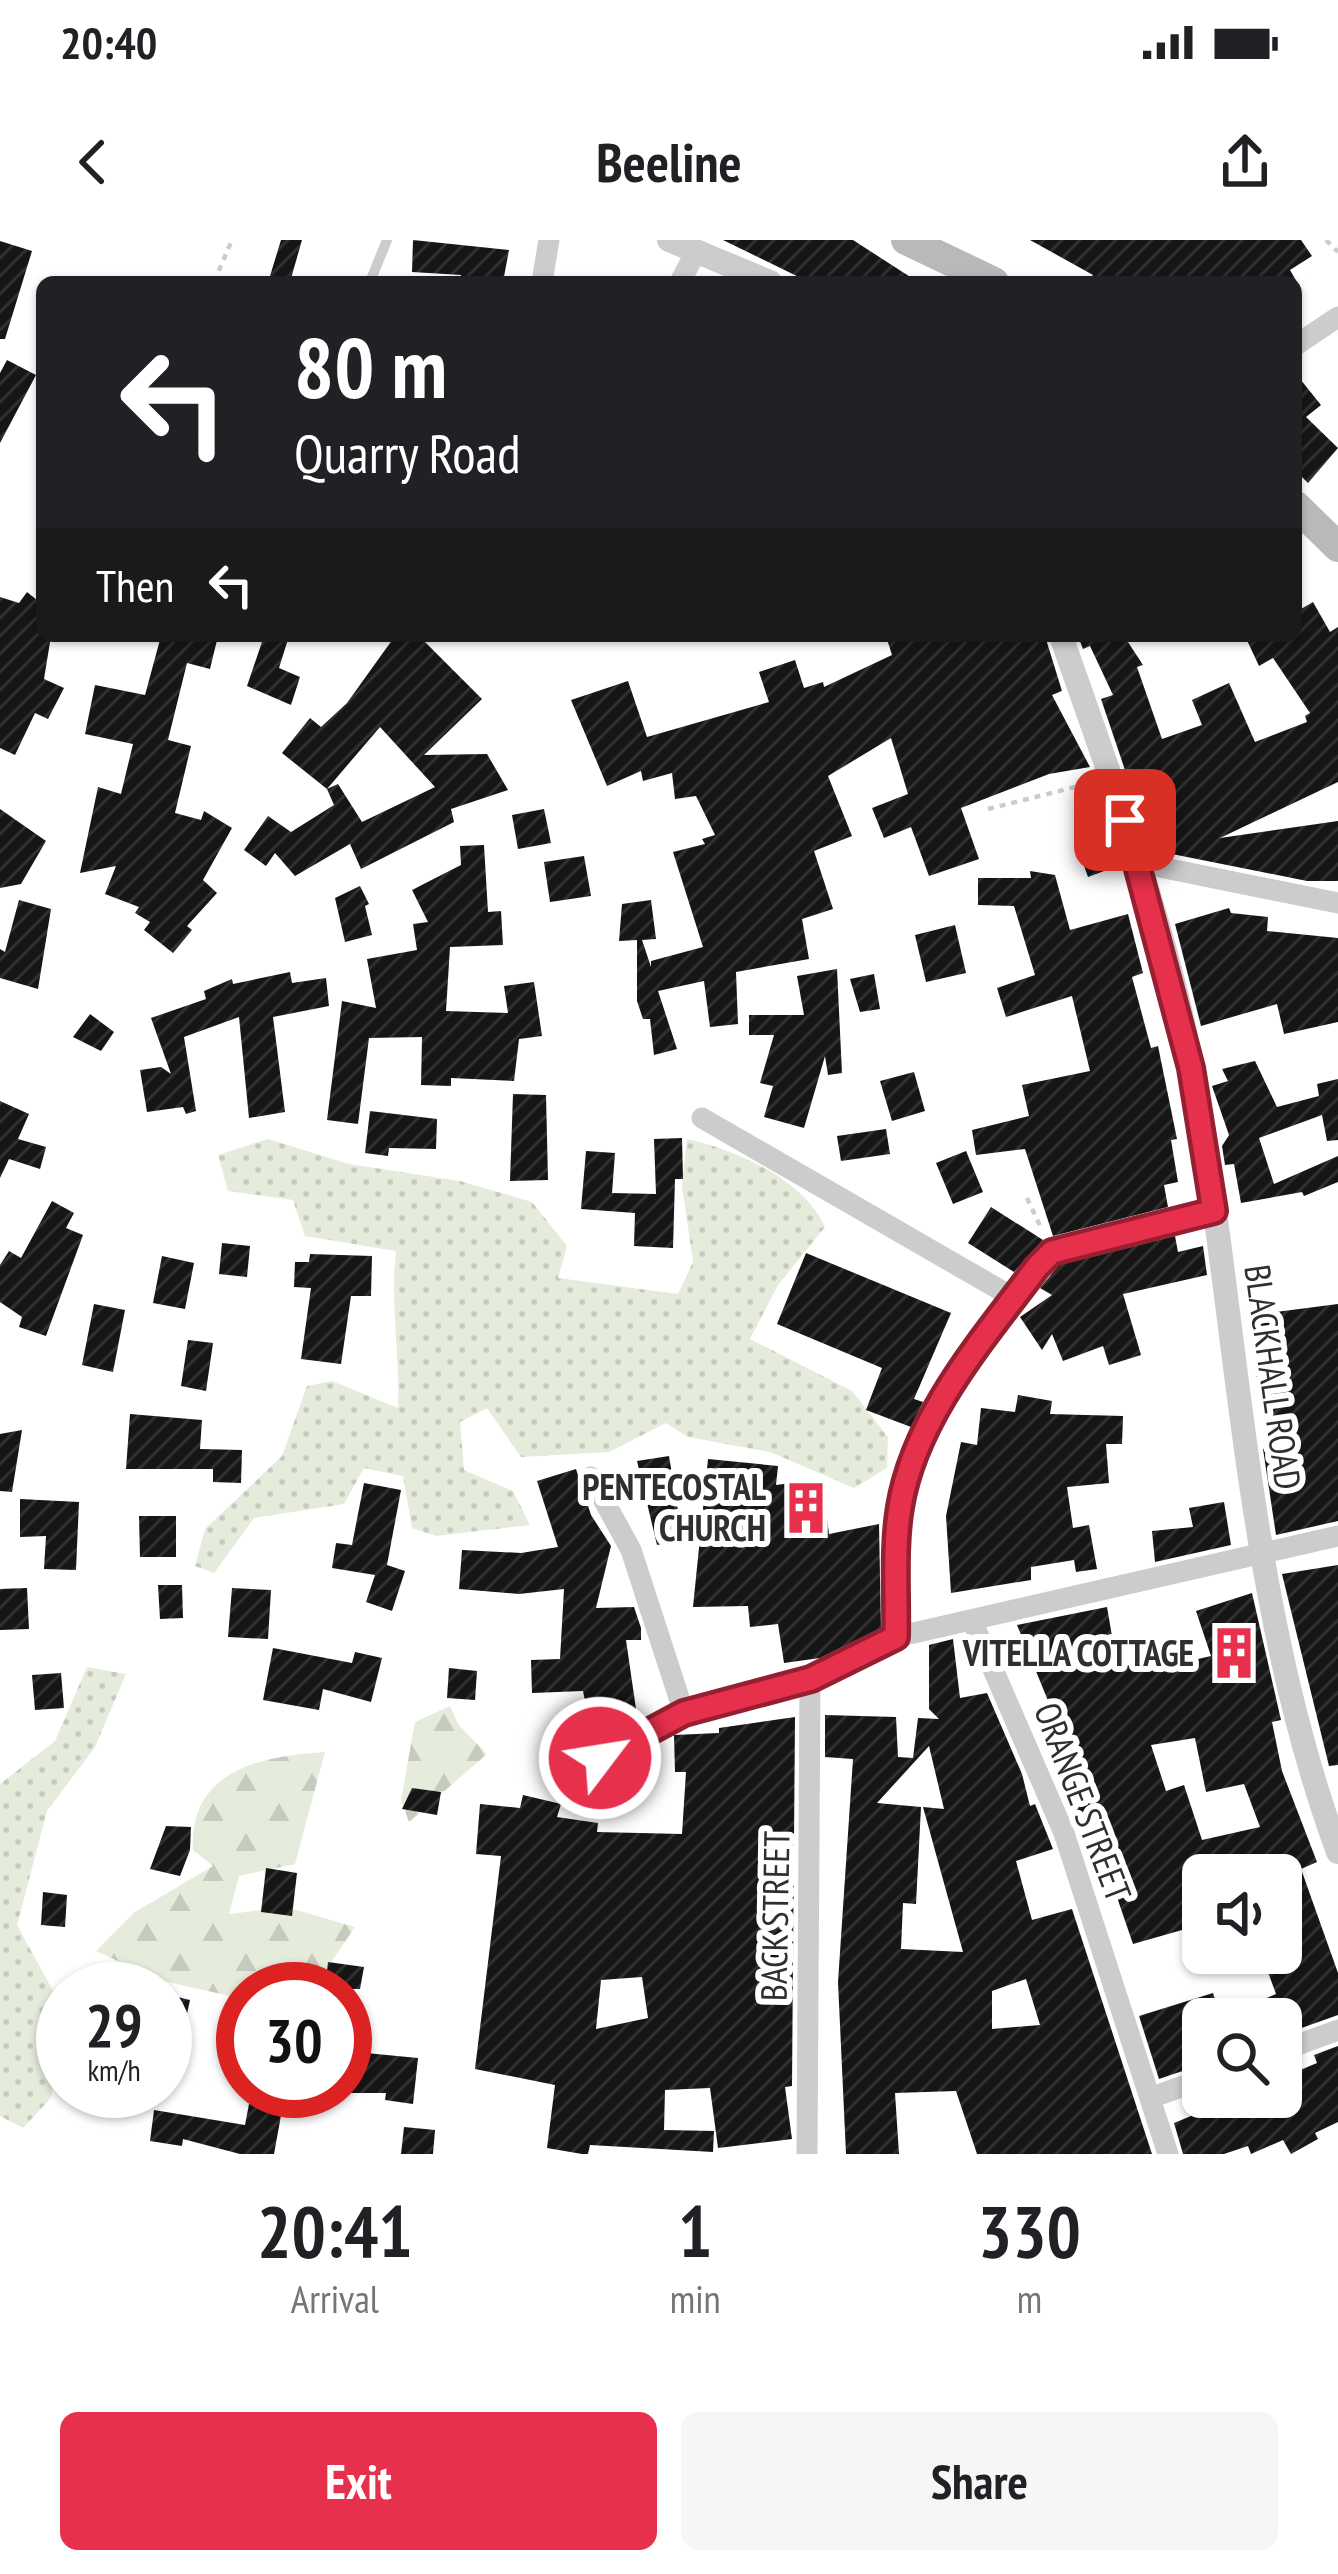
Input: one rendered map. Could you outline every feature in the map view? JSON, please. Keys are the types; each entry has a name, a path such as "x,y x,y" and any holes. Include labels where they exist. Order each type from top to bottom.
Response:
{"main road":[{"path":"906,240 981,276"},
{"path":"1302,512 1338,547"}],"street":[{"path":"543,276 549,240"},
{"path":"669,240 756,276"},
{"path":"683,276 697,250"},
{"path":"1302,341 1338,317"},
{"name":"BLACKHALL ROAD","path":"1063,642 1140,863 1199,1104 1261,1551 1300,1740 1338,1852"},
{"path":"1140,863 1338,902"},
{"path":"702,1118 1014,1298"},
{"path":"896,1637 900,1507 910,1472 959,1372 1014,1298 1052,1252 1214,1211"},
{"path":"590,1477 631,1550 684,1713"},
{"path":"600,1758 684,1713 811,1679 896,1637 1338,1536"},
{"name":"ORANGE STREET","path":"973,1623 1064,1833 1168,2154"},
{"name":"BACK STREET","path":"807,2154 811,1679"},
{"path":"1302,2043 1338,2030"},
{"path":"1150,2098 1182,2087"}],"lane":[{"path":"372,276 387,240"}],"path":[{"path":"217,276 232,240"},
{"path":"1327,240 1338,252"},
{"path":"988,809 1110,778"},
{"path":"1027,1198 1052,1252"}],"green space":[{"path":"268,1139 349,1164 460,1181 532,1202 567,1246 558,1278 678,1294 693,1262 682,1186 687,1139 766,1169 801,1195 825,1227 778,1285 750,1339 852,1391 888,1437 887,1468 854,1488 770,1452 688,1437 666,1423 609,1452 521,1457 487,1408 460,1422 464,1470 513,1491 530,1525 436,1536 412,1528 403,1476 364,1468 344,1504 254,1518 214,1573 195,1566 205,1529 282,1456 307,1386 332,1381 398,1408 396,1251 305,1236 293,1200 228,1191 218,1155"},
{"path":"87,1667 126,1674 95,1747 47,1811 17,1925 37,1962 36,2114 23,2128 0,2116 0,1784 55,1741"},
{"path":"450,1706 458,1724 487,1754 409,1822 401,1800 415,1722"},
{"path":"325,1752 295,1864 239,1876 229,1914 286,1907 355,1927 331,1962 216,1962 216,1993 192,1987 192,1962 120,1962 96,1951 135,1912 213,1866 193,1850 203,1802 234,1772 277,1758"}],"building":[{"path":"281,240 302,240 292,276 270,276"},
{"path":"413,240 509,250 504,276 412,272"},
{"path":"723,240 853,240 909,276 797,276"},
{"path":"1030,240 1301,240 1312,256 1290,270 1294,276 1093,275"},
{"path":"0,241 32,251 5,339 0,339"},
{"path":"7,360 36,375 0,443 0,373"},
{"path":"1302,381 1321,405 1306,417 1338,448 1308,483 1302,477"},
{"path":"27,592 36,599 36,642 50,642 44,679 64,688 48,719 35,713 15,755 0,748 0,597 19,603"},
{"path":"1313,602 1330,632 1338,627 1338,782 1220,838 1338,821 1338,881 1307,881 1152,850 1101,699 1113,695 1090,646 1083,649 1080,642 1128,642 1143,665 1137,667 1162,739 1202,725 1192,700 1229,683 1255,742 1307,722 1305,716 1310,713 1273,658 1259,666 1248,642 1302,642 1302,608"},
{"path":"159,642 217,642 210,669 187,663 168,740 191,746 175,813 201,820 204,811 232,828 203,880 217,893 187,926 192,930 173,953 144,930 150,922 135,913 139,907 105,894 116,866 80,873 98,787 121,794 133,744 85,734 95,685 145,695"},
{"path":"262,642 287,642 279,668 300,677 291,705 247,686"},
{"path":"391,642 425,642 482,699 424,755 487,754 508,790 451,809 454,822 361,869 350,844 295,876 275,853 266,866 244,850 268,816 291,832 334,805 327,789 282,753 310,718 321,727 347,703","holes":["380,727 435,787 362,822 338,784 327,789"]},
{"path":"888,642 1047,642 1062,691 1052,695 1090,767 1049,774 961,808 979,859 929,876 911,827 884,838 872,808 908,794 891,738 828,776 852,836 814,851 833,909 802,919 809,959 736,972 738,1024 710,1027 704,981 658,991 677,1049 654,1055 650,1019 643,1019 637,1001 637,940 619,941 622,904 651,900 656,939 642,940 651,967 651,961 703,947 673,852 705,844 702,839 715,835 696,796 675,799 672,773 643,781 641,771 607,786 571,700 628,681 647,737 769,702 759,672 795,660 804,688 823,682 824,687 892,655"},
{"path":"0,809 46,841 21,884 0,888"},
{"path":"544,809 551,843 518,849 512,815"},
{"path":"1101,837 1112,868 1088,877 1077,846"},
{"path":"484,845 488,912 501,911 503,945 450,947 446,1011 508,1013 504,986 534,982 542,1036 519,1039 514,1081 451,1078 451,1086 421,1085 422,1037 369,1038 358,1124 327,1120 342,1001 376,1008 367,959 417,950 413,924 428,922 412,890 461,865 460,846"},
{"path":"584,856 591,896 550,902 544,862"},
{"path":"1030,871 1055,875 1070,930 1128,914 1143,973 1132,977 1151,1048 1158,1046 1177,1139 1171,1140 1178,1182 1164,1185 1168,1207 1053,1236 1025,1149 976,1155 972,1130 1029,1116 1022,1085 1090,1071 1072,996 1006,1017 997,988 1035,975 1014,906 978,905 978,878 1031,878"},
{"path":"360,886 369,904 365,906 372,935 345,942 335,898"},
{"path":"19,900 51,909 38,989 0,978 0,949 5,952"},
{"path":"1229,908 1231,913 1268,917 1267,931 1338,938 1338,1022 1284,1034 1277,1004 1201,1026 1175,924"},
{"path":"955,925 966,973 926,982 915,935"},
{"path":"837,969 842,1073 828,1075 825,1056 804,1128 764,1117 773,1086 760,1083 774,1035 749,1035 749,1015 804,1015 797,976"},
{"path":"290,972 292,983 326,978 329,1006 273,1017 285,1112 249,1118 239,1017 184,1037 196,1111 186,1114 183,1107 147,1112 140,1070 161,1067 171,1074 151,1018 206,999 204,991 232,979 233,984"},
{"path":"874,974 880,1009 860,1012 850,979"},
{"path":"90,1014 114,1032 101,1051 73,1037"},
{"path":"1255,1061 1277,1107 1319,1096 1317,1084 1338,1079 1338,1140 1327,1141 1322,1115 1259,1138 1274,1184 1338,1156 1338,1182 1304,1196 1302,1192 1241,1203 1234,1164 1225,1165 1222,1146 1229,1135 1212,1086 1228,1081 1222,1069"},
{"path":"914,1072 925,1111 892,1121 880,1081"},
{"path":"513,1094 546,1095 548,1180 510,1181"},
{"path":"0,1101 29,1114 18,1139 46,1147 40,1169 9,1159 0,1178"},
{"path":"370,1111 437,1119 436,1149 389,1148 388,1156 365,1153"},
{"path":"886,1129 890,1154 841,1161 837,1136"},
{"path":"682,1138 683,1179 675,1179 673,1248 634,1246 635,1213 581,1209 586,1151 615,1153 612,1193 656,1194 654,1139"},
{"path":"966,1151 983,1192 953,1204 936,1163"},
{"path":"52,1201 74,1213 66,1228 83,1235 46,1336 19,1327 22,1317 0,1302 0,1265 9,1251 21,1258"},
{"path":"991,1207 1043,1240 1014,1272 968,1243"},
{"path":"1175,1236 1178,1252 1203,1246 1207,1275 1123,1294 1141,1355 1109,1365 1103,1346 1063,1361 1052,1334 1042,1350 1020,1317 1052,1295 1040,1288 1059,1265"},
{"path":"222,1243 250,1246 247,1277 219,1274"},
{"path":"806,1253 951,1313 914,1399 923,1402 911,1427 866,1410 882,1368 777,1324"},
{"path":"310,1254 372,1256 371,1296 351,1296 341,1364 301,1359 311,1288 294,1287 295,1262 309,1262"},
{"path":"162,1256 194,1263 185,1309 153,1303"},
{"path":"94,1304 125,1310 113,1372 82,1365"},
{"path":"1338,1304 1338,1521 1276,1535 1263,1449 1275,1446 1261,1401 1255,1367 1259,1367 1246,1316"},
{"path":"188,1340 213,1343 206,1391 181,1386"},
{"path":"1018,1395 1052,1401 1050,1414 1123,1416 1122,1444 1106,1444 1109,1483 1067,1487 1073,1528 1089,1525 1097,1569 1076,1572 1074,1560 1031,1567 1031,1580 951,1593 946,1516 961,1442 977,1445 981,1408 1015,1412"},
{"path":"130,1414 202,1420 200,1449 242,1450 241,1483 213,1482 213,1469 126,1469"},
{"path":"22,1430 12,1492 0,1491 0,1434"},
{"path":"669,1456 683,1540 657,1545 637,1461"},
{"path":"708,1459 778,1466 776,1485 822,1479 829,1534 879,1524 881,1628 820,1658 784,1663 778,1624 750,1627 748,1606 693,1607"},
{"path":"576,1469 591,1515 611,1546 596,1608 634,1607 641,1628 641,1640 626,1640 636,1709 588,1716 583,1691 532,1693 531,1660 560,1659 564,1589 519,1594 459,1589 462,1550 521,1553 558,1547 537,1481"},
{"path":"364,1483 401,1490 387,1565 405,1571 392,1611 366,1602 375,1575 332,1568 336,1543 352,1545"},
{"path":"20,1499 79,1502 76,1570 44,1569 46,1536 20,1537"},
{"path":"1224,1502 1231,1545 1155,1562 1152,1531 1193,1527 1189,1508"},
{"path":"139,1516 176,1516 176,1557 140,1557"},
{"path":"1338,1565 1338,1765 1329,1766 1282,1574"},
{"path":"158,1585 182,1585 183,1618 160,1619"},
{"path":"27,1588 29,1629 0,1630 0,1589"},
{"path":"232,1588 271,1590 268,1639 228,1637"},
{"path":"1252,1593 1281,1720 1272,1722 1282,1771 1317,1862 1302,1869 1302,1854 1182,1854 1182,1930 1133,1944 1096,1836 1082,1840 1064,1795 1082,1789 1056,1701 1049,1703 1017,1625 1107,1607 1117,1665 1163,1667 1211,1656 1196,1611","holes":["1195,1738 1206,1792 1244,1784 1260,1827 1202,1840 1184,1785 1166,1791 1151,1745"]},
{"path":"953,1639 960,1698 987,1693 1022,1774 1030,1806 1035,1804 1053,1849 1016,1861 1032,1920 1072,1909 1152,2154 977,2154 956,2091 895,2093 899,2154 846,2154 838,1982 853,1759 825,1757 825,1715 896,1717 898,1757 913,1758 918,1718 939,1719 929,1709 929,1645","holes":["929,1746 944,1809 923,1807 963,1952 901,1949 903,1903 916,1904 921,1807 877,1803","1026,1979 1040,2025 992,2029 992,1991"]},
{"path":"273,1648 352,1663 355,1652 382,1658 371,1702 323,1689 319,1710 263,1700"},
{"path":"449,1668 477,1671 475,1700 447,1698"},
{"path":"61,1673 64,1708 35,1710 32,1675"},
{"path":"795,1717 792,2086 785,2087 792,2139 718,2148 710,2088 665,2090 664,2130 714,2131 713,2152 590,2145 588,2154 582,2154 547,2148 555,2085 475,2069 501,1856 476,1854 480,1804 520,1808 523,1795 561,1804 557,1817 598,1823 597,1832 682,1834 686,1772 675,1772 674,1735 719,1733 719,1728","holes":["642,1977 648,2018 596,2029 601,1980"]},
{"path":"412,1788 441,1792 437,1815 402,1809"},
{"path":"166,1826 191,1827 190,1850 180,1876 150,1869"},
{"path":"266,1868 297,1873 292,1916 261,1912"},
{"path":"1302,1872 1338,1973 1338,2015 1302,2028 1302,1998 1266,1998 1276,1994 1269,1974 1302,1974"},
{"path":"43,1892 67,1895 65,1927 41,1925"},
{"path":"1182,2003 1182,2071 1159,2079 1139,2016"},
{"path":"1338,2046 1338,2122 1315,2133 1318,2139 1291,2154 1283,2140 1251,2154 1248,2146 1224,2154 1183,2154 1174,2123 1186,2118 1302,2118 1302,2069 1317,2063 1314,2055"},
{"path":"372,2054 418,2058 413,2104 385,2100 386,2093 372,2093"},
{"path":"192,2116 245,2125 246,2118 281,2118 274,2154 240,2154 183,2139 182,2146 150,2141 153,2118"},
{"path":"404,2127 435,2130 433,2154 401,2154"}],"place":[{"name":"PENTECOSTAL CHURCH","path":"806,1508"},
{"name":"VITELLA COTTAGE","path":"1234,1653"}],"route":[{"path":"600,1758 684,1713 811,1679 896,1637 900,1507 910,1472 929,1424 959,1372 1037,1267 1052,1252 1214,1211 1191,1068 1125,820"}]}
